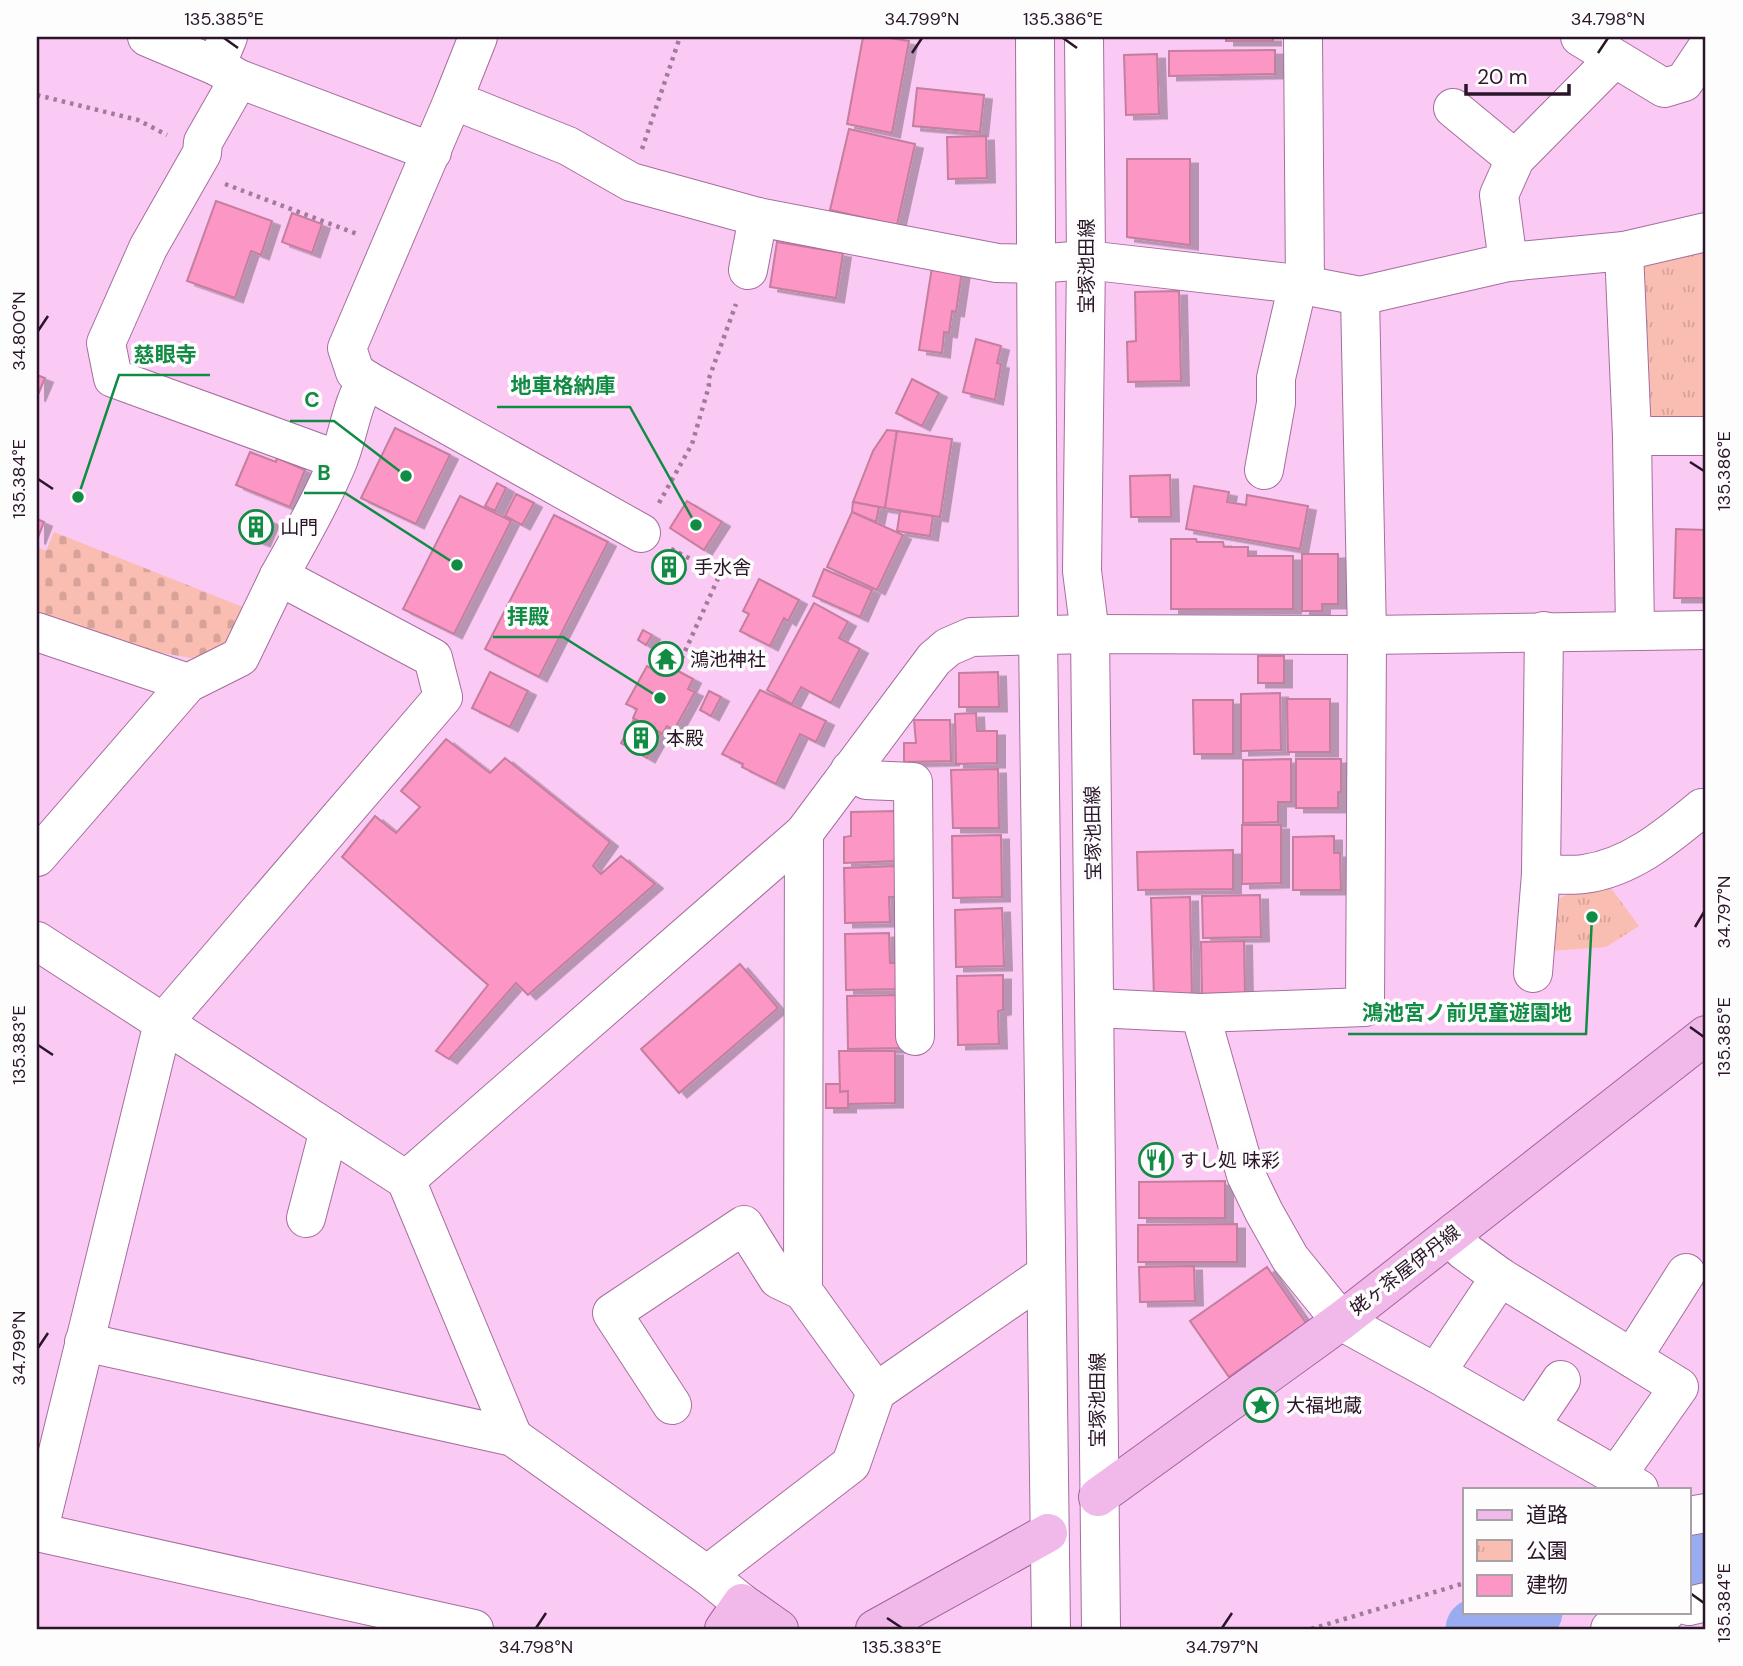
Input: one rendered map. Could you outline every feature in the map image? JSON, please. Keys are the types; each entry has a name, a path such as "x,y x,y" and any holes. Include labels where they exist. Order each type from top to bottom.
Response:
{"main road":[{"name":"姥ヶ茶屋伊丹線","path":"1098,1497 1340,1321 1706,1035"},
{"path":"876,1629 1048,1533"},
{"path":"733,1616 779,1629"}],"street":[{"path":"147,37 227,61 432,152"},
{"path":"478,37 432,152 346,348 355,372 367,380 641,533"},
{"path":"1035,37 1038,636 1051,1629"},
{"name":"宝塚池田線","path":"1084,37 1086,260 1082,571 1090,634 1101,1629"},
{"path":"1264,470 1276,403 1276,378 1301,284 1303,37"},
{"path":"1580,37 1664,88 1684,82 1706,49"},
{"path":"1508,262 1499,195 1515,159 1614,59"},
{"path":"227,61 197,162 148,248 106,343 113,378 338,460"},
{"path":"453,100 568,146 631,182 758,217 997,263 1036,264 1086,260 1301,284 1360,296 1508,262 1623,251 1706,232"},
{"path":"1453,108 1515,159"},
{"path":"748,270 758,217"},
{"path":"1623,251 1632,436 1635,630"},
{"path":"1095,1008 1200,1013 1365,1007 1367,635 1360,296"},
{"path":"37,857 188,683 240,657 338,460 359,391 367,380"},
{"path":"1632,436 1706,436"},
{"path":"279,576 433,658 443,697 163,1023 37,1532 474,1629"},
{"path":"406,1180 804,833 934,659 948,647 971,637 1706,630"},
{"path":"1534,973 1541,874 1544,631"},
{"path":"37,632 188,683"},
{"path":"850,770 866,780 914,782 915,1036"},
{"path":"1541,874 1584,874 1618,866 1672,834 1702,808 1706,808"},
{"path":"803,1291 804,833"},
{"path":"37,941 406,1180 513,1437"},
{"path":"1200,1013 1246,1175 1290,1258 1340,1321 1628,1482 1679,1387 1500,1277 1463,1250 1456,1231"},
{"path":"306,1218 329,1130"},
{"path":"672,1405 612,1312 744,1224 778,1279 803,1291 876,1392"},
{"path":"707,1575 851,1464 876,1392 1046,1273"},
{"path":"1632,1358 1686,1273"},
{"path":"1436,1373 1500,1277"},
{"path":"84,1342 513,1437 707,1575 733,1616"},
{"path":"1531,1426 1562,1380"},
{"path":"1610,1629 1659,1614"}],"path":[{"path":"631,182 680,37"},
{"path":"37,95 138,120 197,162 391,247"},
{"path":"681,660 720,574 641,533 692,444 709,386 708,381 748,270"},
{"path":"1311,1629 1463,1584"}],"green space":[{"path":"1706,244 1706,424 1644,425 1634,262"},
{"path":"54,532 248,609 233,647 208,661 151,651 37,614 37,547 46,551"},
{"path":"1607,883 1639,926 1606,947 1549,951 1551,917 1558,900"}],"building":[{"path":"863,37 909,41 892,133 847,124"},
{"path":"1226,37 1273,37 1273,41 1226,41"},
{"path":"1275,50 1275,74 1169,76 1169,51"},
{"path":"1157,54 1159,114 1126,115 1124,55"},
{"path":"917,88 984,95 980,132 913,126"},
{"path":"849,129 915,144 897,225 830,210"},
{"path":"986,136 987,178 948,179 947,137"},
{"path":"1127,159 1190,159 1190,245 1127,237"},
{"path":"216,201 272,221 261,255 251,251 235,298 187,281"},
{"path":"292,213 322,224 312,253 282,242"},
{"path":"777,242 843,253 836,298 770,287"},
{"path":"932,267 962,271 956,312 952,311 949,333 944,332 942,353 919,350"},
{"path":"1179,291 1181,381 1128,382 1127,342 1136,341 1135,292"},
{"path":"976,339 1001,346 995,400 963,392"},
{"path":"37,375 45,378 37,397"},
{"path":"912,379 939,393 922,426 896,413"},
{"path":"395,428 450,455 416,524 361,498"},
{"path":"887,430 897,431 885,508 853,502 873,451"},
{"path":"897,431 952,439 940,517 885,508"},
{"path":"250,452 276,462 277,458 305,470 290,507 236,485"},
{"path":"1170,475 1171,517 1131,517 1130,476"},
{"path":"497,483 506,488 495,511 485,506"},
{"path":"1194,486 1229,492 1227,502 1246,505 1247,495 1308,506 1300,549 1186,529"},
{"path":"516,494 534,503 522,525 505,516"},
{"path":"460,496 511,521 454,634 403,609"},
{"path":"687,501 722,522 704,550 670,528"},
{"path":"853,502 879,507 876,522 852,512"},
{"path":"900,511 933,516 930,536 897,531"},
{"name":"山門","path":"250,512 271,521 262,542 241,534"},
{"path":"852,512 903,535 877,590 827,567"},
{"path":"554,515 608,542 539,677 485,649"},
{"path":"37,519 44,522 37,540"},
{"path":"1676,529 1706,530 1706,598 1674,598"},
{"path":"1171,539 1196,539 1197,542 1223,542 1224,547 1248,547 1248,556 1293,556 1293,609 1171,609"},
{"path":"1302,554 1338,554 1338,604 1322,604 1322,611 1302,611"},
{"name":"手水舎","path":"668,559 678,565 671,575 661,569"},
{"path":"824,569 872,590 860,617 813,596"},
{"path":"759,579 799,600 788,621 784,618 770,646 740,631 749,614 743,611"},
{"path":"814,603 848,622 839,638 860,649 831,703 801,687 792,704 767,690"},
{"path":"643,630 652,635 646,645 638,640"},
{"path":"1258,656 1284,656 1284,683 1258,683"},
{"path":"663,663 693,679 688,689 695,692 674,730 667,726 662,734 633,718 637,709 626,704 647,666 658,672"},
{"path":"490,672 528,691 510,727 472,708"},
{"path":"998,672 999,707 959,707 959,673"},
{"path":"760,690 826,721 816,742 800,734 776,784 722,754"},
{"path":"709,691 721,697 711,716 700,710"},
{"path":"1280,693 1281,750 1241,751 1241,694"},
{"path":"1287,699 1330,699 1330,752 1288,752"},
{"path":"1193,700 1233,700 1233,754 1194,754"},
{"path":"976,713 977,731 997,731 997,763 956,764 955,714"},
{"name":"本殿","path":"634,719 661,733 647,758 621,743"},
{"path":"914,720 950,720 951,761 904,762 904,743 916,743"},
{"path":"446,739 490,773 505,758 610,842 593,866 601,874 621,856 655,884 528,995 516,983 449,1059 436,1051 488,985 342,857 375,816 396,833 420,807 401,791"},
{"path":"1291,759 1291,802 1278,802 1278,822 1243,823 1243,760"},
{"path":"1296,759 1341,759 1338,808 1296,808"},
{"path":"998,769 999,828 953,828 951,770"},
{"path":"896,811 897,861 844,863 844,837 851,836 851,812"},
{"path":"1242,825 1281,825 1281,883 1242,884"},
{"path":"1001,835 1002,897 953,898 952,836"},
{"path":"1334,836 1334,853 1340,853 1341,890 1293,890 1293,837"},
{"path":"1233,850 1233,889 1138,890 1137,852"},
{"path":"896,866 897,897 889,897 890,922 845,923 844,868"},
{"path":"1260,895 1261,937 1203,938 1202,896"},
{"path":"1190,897 1192,997 1154,998 1151,898"},
{"path":"1002,908 1004,966 956,967 955,910"},
{"path":"889,933 890,963 897,963 897,989 846,990 845,934"},
{"path":"1244,941 1245,993 1202,994 1201,942"},
{"path":"740,964 778,1008 679,1093 641,1049"},
{"path":"1003,975 1003,1010 998,1011 999,1044 958,1045 957,976"},
{"path":"899,995 900,1048 848,1049 847,996"},
{"path":"839,1051 895,1051 895,1103 848,1104 848,1091 840,1092"},
{"path":"826,1084 840,1084 840,1092 848,1091 848,1108 826,1108"},
{"path":"1225,1181 1225,1218 1139,1218 1139,1182"},
{"path":"1237,1224 1237,1262 1138,1262 1138,1225"},
{"path":"1194,1266 1195,1301 1140,1302 1139,1267"},
{"path":"1267,1267 1306,1323 1229,1377 1190,1321"}],"waterway":[{"path":"1690,1562 1706,1557"},
{"path":"1476,1629 1525,1614"}],"place":[{"name":"C","path":"406,476"},
{"name":"慈眼寺","path":"78,497"},
{"name":"地車格納庫","path":"696,525"},
{"name":"山門","path":"256,527"},
{"name":"B","path":"457,565"},
{"name":"手水舎","path":"669,567"},
{"name":"鴻池神社","path":"666,659"},
{"name":"拝殿","path":"660,698"},
{"name":"本殿","path":"641,738"},
{"name":"鴻池宮ノ前児童遊園地","path":"1592,917"},
{"name":"すし処 味彩","path":"1156,1160"},
{"name":"大福地蔵","path":"1261,1405"}]}
